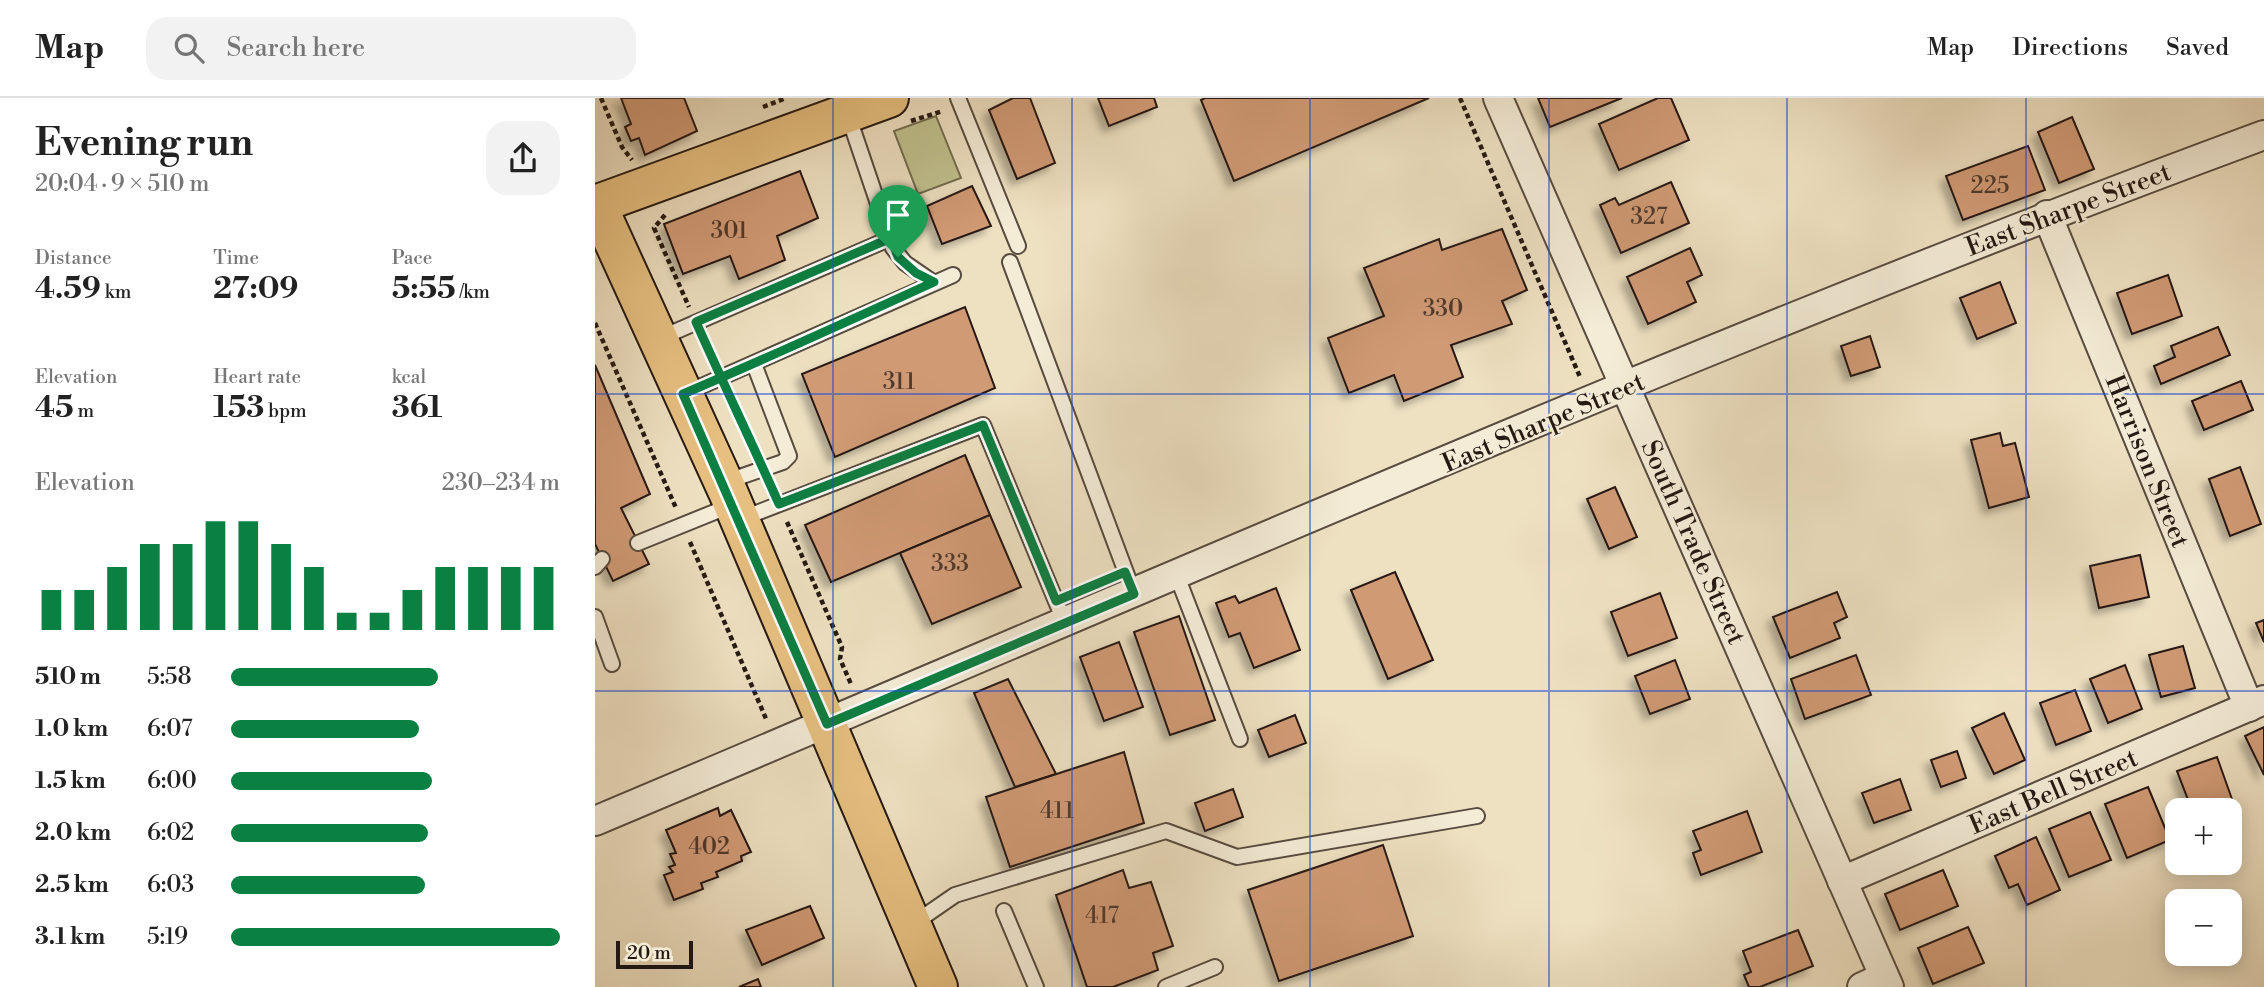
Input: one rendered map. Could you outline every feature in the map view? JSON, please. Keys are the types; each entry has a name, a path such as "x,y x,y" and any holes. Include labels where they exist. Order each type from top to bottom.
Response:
{"main road":[{"path":"889,98 596,205 732,502 939,987"}],"street":[{"name":"South Trade Street","path":"1499,98 1842,881 1878,984"},
{"name":"East Sharpe Street","path":"595,821 1626,387 2047,215 2264,135"},
{"name":"Harrison Street","path":"2047,215 2257,703"},
{"name":"East Bell Street","path":"1842,881 2257,703"}],"lane":[{"path":"958,98 1018,246"},
{"path":"847,114 898,257 916,273 934,282"},
{"path":"658,339 891,238"},
{"path":"1010,262 1134,594"},
{"path":"683,394 953,275"},
{"path":"638,543 732,502 763,468 789,456 754,364"},
{"path":"732,502 779,504 983,425 1065,623"},
{"path":"1177,576 1240,738"},
{"path":"595,617 612,664"},
{"path":"912,924 955,895 1166,831 1237,857 1477,817"},
{"path":"1004,911 1036,987"},
{"path":"1166,987 1215,967"}],"path":[{"path":"601,98 622,147 632,160 642,158"},
{"path":"751,112 786,98"},
{"path":"1460,98 1579,376 1580,379 1570,385"},
{"path":"654,228 763,468"},
{"path":"779,504 842,647 841,659 850,685 861,680"}],"green space":[{"path":"936,116 961,178 918,194 894,131"}],"building":[{"path":"621,98 684,98 697,131 645,155 639,138 631,141 625,127 631,124"},
{"path":"1013,98 1030,98 1055,163 1017,179 989,110"},
{"path":"1098,98 1154,98 1157,107 1109,126"},
{"path":"1429,98 1234,181 1201,100"},
{"path":"1538,98 1622,98 1550,127"},
{"path":"1658,98 1671,98 1689,140 1619,170 1599,124"},
{"path":"2072,117 2094,169 2059,183 2038,132"},
{"path":"2028,146 2045,190 1963,220 1946,176"},
{"path":"800,171 818,218 777,236 785,260 739,279 730,256 683,274 664,224"},
{"path":"1671,182 1689,223 1621,253 1600,205 1615,198 1619,205"},
{"path":"972,186 991,226 942,244 927,206"},
{"path":"1502,229 1527,290 1502,301 1512,324 1451,345 1463,377 1404,401 1394,375 1349,393 1328,338 1384,316 1364,268 1439,239 1442,250"},
{"path":"1690,248 1702,275 1687,282 1696,302 1648,324 1627,277"},
{"path":"2168,275 2182,316 2132,334 2117,293"},
{"path":"2000,282 2016,323 1977,339 1960,298"},
{"path":"965,307 995,388 835,457 802,374"},
{"path":"2218,327 2230,355 2161,384 2154,366 2175,357 2171,346"},
{"path":"1870,336 1880,367 1851,376 1841,346"},
{"path":"595,365 650,494 621,508 649,564 613,581 595,544"},
{"path":"2241,381 2253,410 2204,430 2192,401"},
{"path":"2000,433 2003,446 2015,443 2029,497 1989,508 1971,440"},
{"path":"965,455 990,515 831,582 805,525"},
{"path":"2240,467 2261,524 2230,536 2209,479"},
{"path":"1615,487 1637,537 1609,549 1587,499"},
{"path":"990,515 1021,587 932,624 900,553"},
{"path":"2140,555 2149,597 2099,608 2090,566"},
{"path":"1395,572 1433,660 1388,679 1351,590"},
{"path":"1276,588 1300,650 1254,668 1240,633 1229,637 1216,603 1235,596 1239,603"},
{"path":"1837,592 1847,617 1834,623 1840,638 1790,658 1773,617"},
{"path":"1660,593 1677,638 1628,656 1611,612"},
{"path":"1179,616 1215,720 1170,735 1134,632"},
{"path":"2264,620 2264,642 2256,623"},
{"path":"1119,642 1143,707 1104,721 1080,657"},
{"path":"2183,646 2195,688 2161,697 2149,655"},
{"path":"1856,655 1871,695 1805,719 1791,679"},
{"path":"1675,660 1690,699 1650,714 1635,676"},
{"path":"2125,665 2142,709 2108,723 2090,679"},
{"path":"1008,679 1056,774 1015,787 974,693"},
{"path":"2075,690 2091,731 2056,745 2040,703"},
{"path":"2004,713 2025,760 1994,774 1972,728"},
{"path":"1295,715 1306,743 1269,757 1258,730"},
{"path":"2264,727 2264,775 2245,736"},
{"path":"1957,751 1966,778 1941,787 1931,760"},
{"path":"1124,752 1144,823 1010,867 986,797"},
{"path":"2217,757 2232,798 2187,798 2177,771"},
{"path":"1900,779 1911,810 1874,823 1862,793"},
{"path":"2148,787 2165,828 2165,842 2127,858 2105,804"},
{"path":"1233,789 1243,817 1205,831 1195,803"},
{"path":"718,808 720,816 731,810 751,852 741,856 742,861 716,872 718,877 701,883 703,889 674,900 664,875 673,872 669,867 675,865 670,854 676,853 666,830"},
{"path":"1747,811 1762,852 1701,875 1693,853 1701,850 1693,831"},
{"path":"2090,812 2111,860 2069,877 2049,829"},
{"path":"2036,837 2060,890 2027,905 2018,884 2009,888 1995,856"},
{"path":"1383,845 1413,936 1279,981 1248,890"},
{"path":"1123,870 1129,888 1151,882 1173,946 1153,953 1158,970 1113,987 1087,987 1056,895"},
{"path":"1943,870 1958,906 1900,930 1885,894"},
{"path":"810,906 824,938 762,965 746,930"},
{"path":"1968,927 1984,963 1933,984 1918,948"},
{"path":"1798,930 1813,966 1760,987 1749,987 1744,975 1751,972 1743,951"},
{"path":"758,979 761,987 739,987"}],"route":[{"path":"898,257 891,238 696,322 721,378 730,399 779,504 983,425 1056,601 1125,572 1134,594 827,724 734,505 683,394 721,378 754,364 934,282 916,273 898,257"}]}
